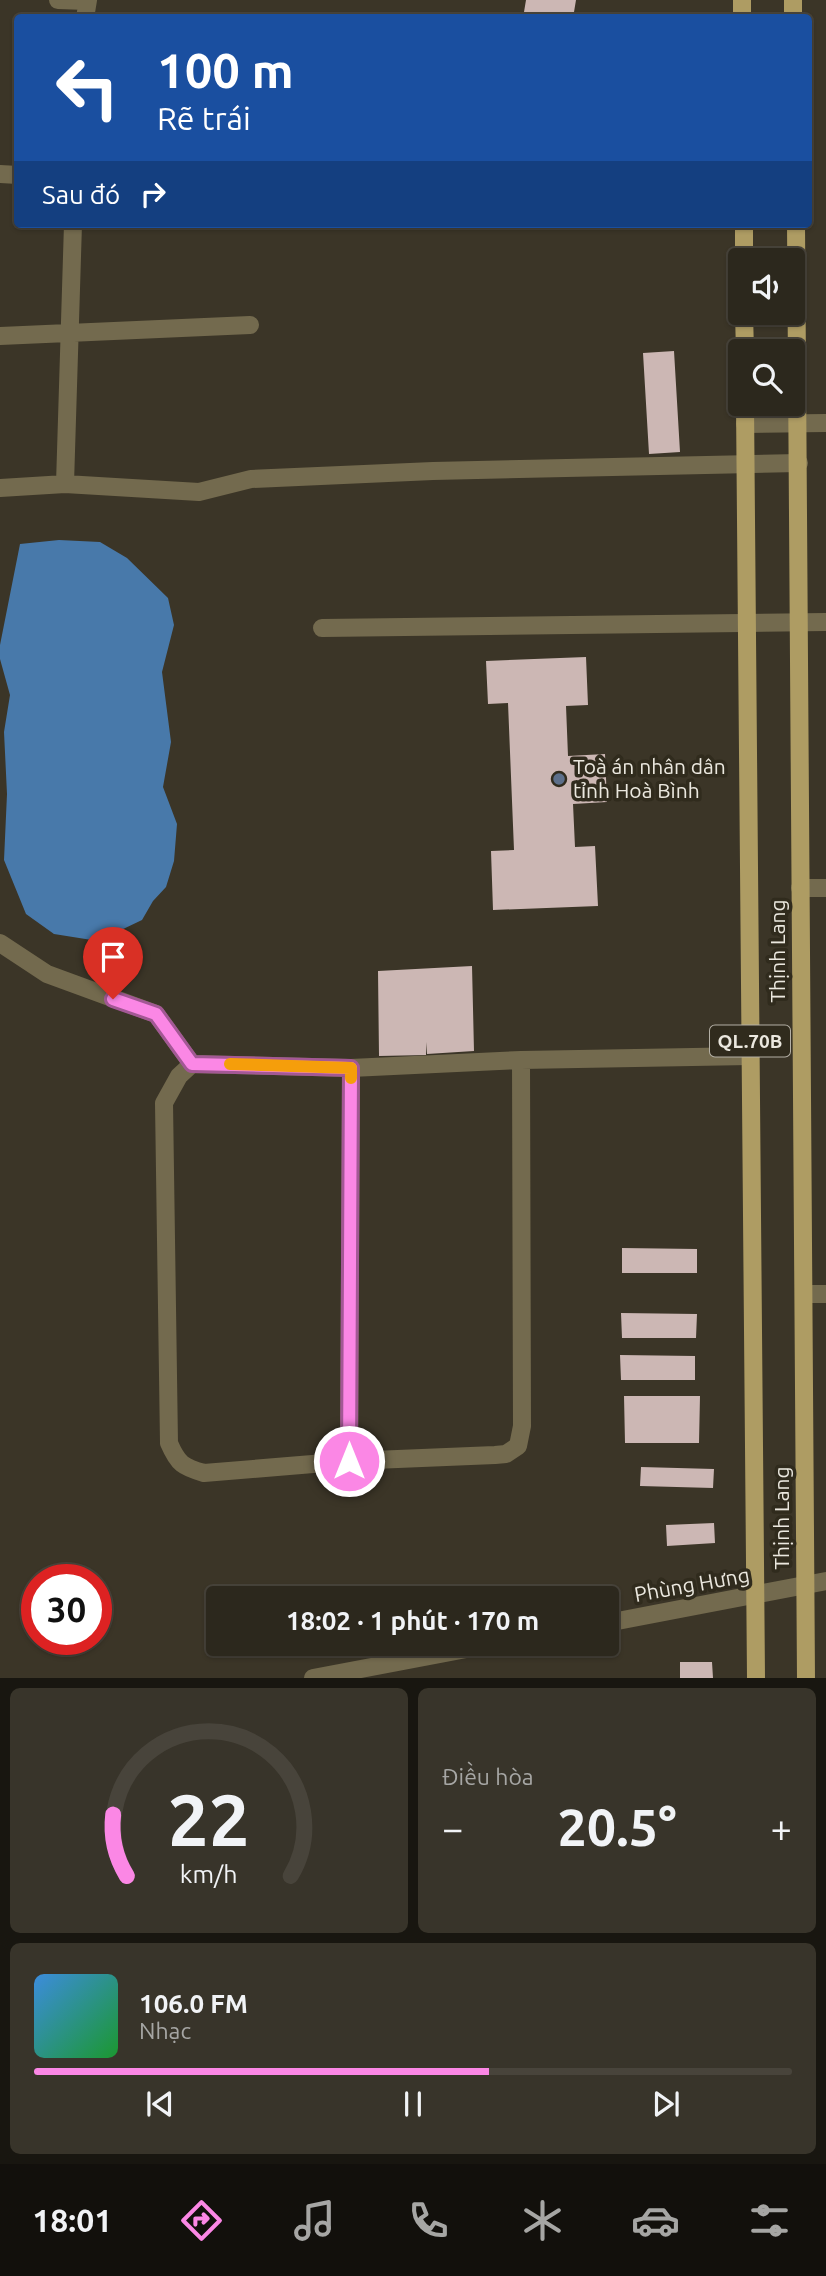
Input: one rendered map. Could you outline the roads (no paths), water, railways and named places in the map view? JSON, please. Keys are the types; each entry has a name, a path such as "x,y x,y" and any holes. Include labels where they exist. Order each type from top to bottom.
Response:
{"main road":[{"path":"744,228 744,248"},
{"name":"Thịnh Lang","path":"796,228 806,1678"},
{"name":"Thịnh Lang","path":"745,416 756,1678"}],"street":[{"path":"58,0 87,6"},
{"path":"65,484 73,228"},
{"path":"0,336 250,325"},
{"path":"745,424 826,423"},
{"path":"0,488 65,484 199,492 251,479 433,471 799,463"},
{"path":"322,628 826,622"},
{"path":"800,888 826,888"},
{"path":"0,943 47,974 156,1014 192,1064"},
{"path":"521,1060 522,1426 518,1446 506,1454 349,1461 204,1473 185,1467 175,1457 169,1443 164,1104 178,1076 192,1064 351,1068 521,1060 750,1056"},
{"path":"349,1461 351,1068"},
{"path":"804,1294 826,1294"},
{"name":"Phùng Hưng","path":"619,1621 826,1581"},
{"path":"313,1678 429,1656"}],"water":[{"path":"59,540 100,542 127,558 168,598 174,625 162,672 171,742 163,787 177,824 174,861 166,887 153,901 142,920 98,941 54,934 26,914 4,860 7,794 4,732 10,695 0,659 0,645 20,544"}],"place":[{"name":"Toà án nhân dân tỉnh Hoà Bình","path":"559,779"}]}
